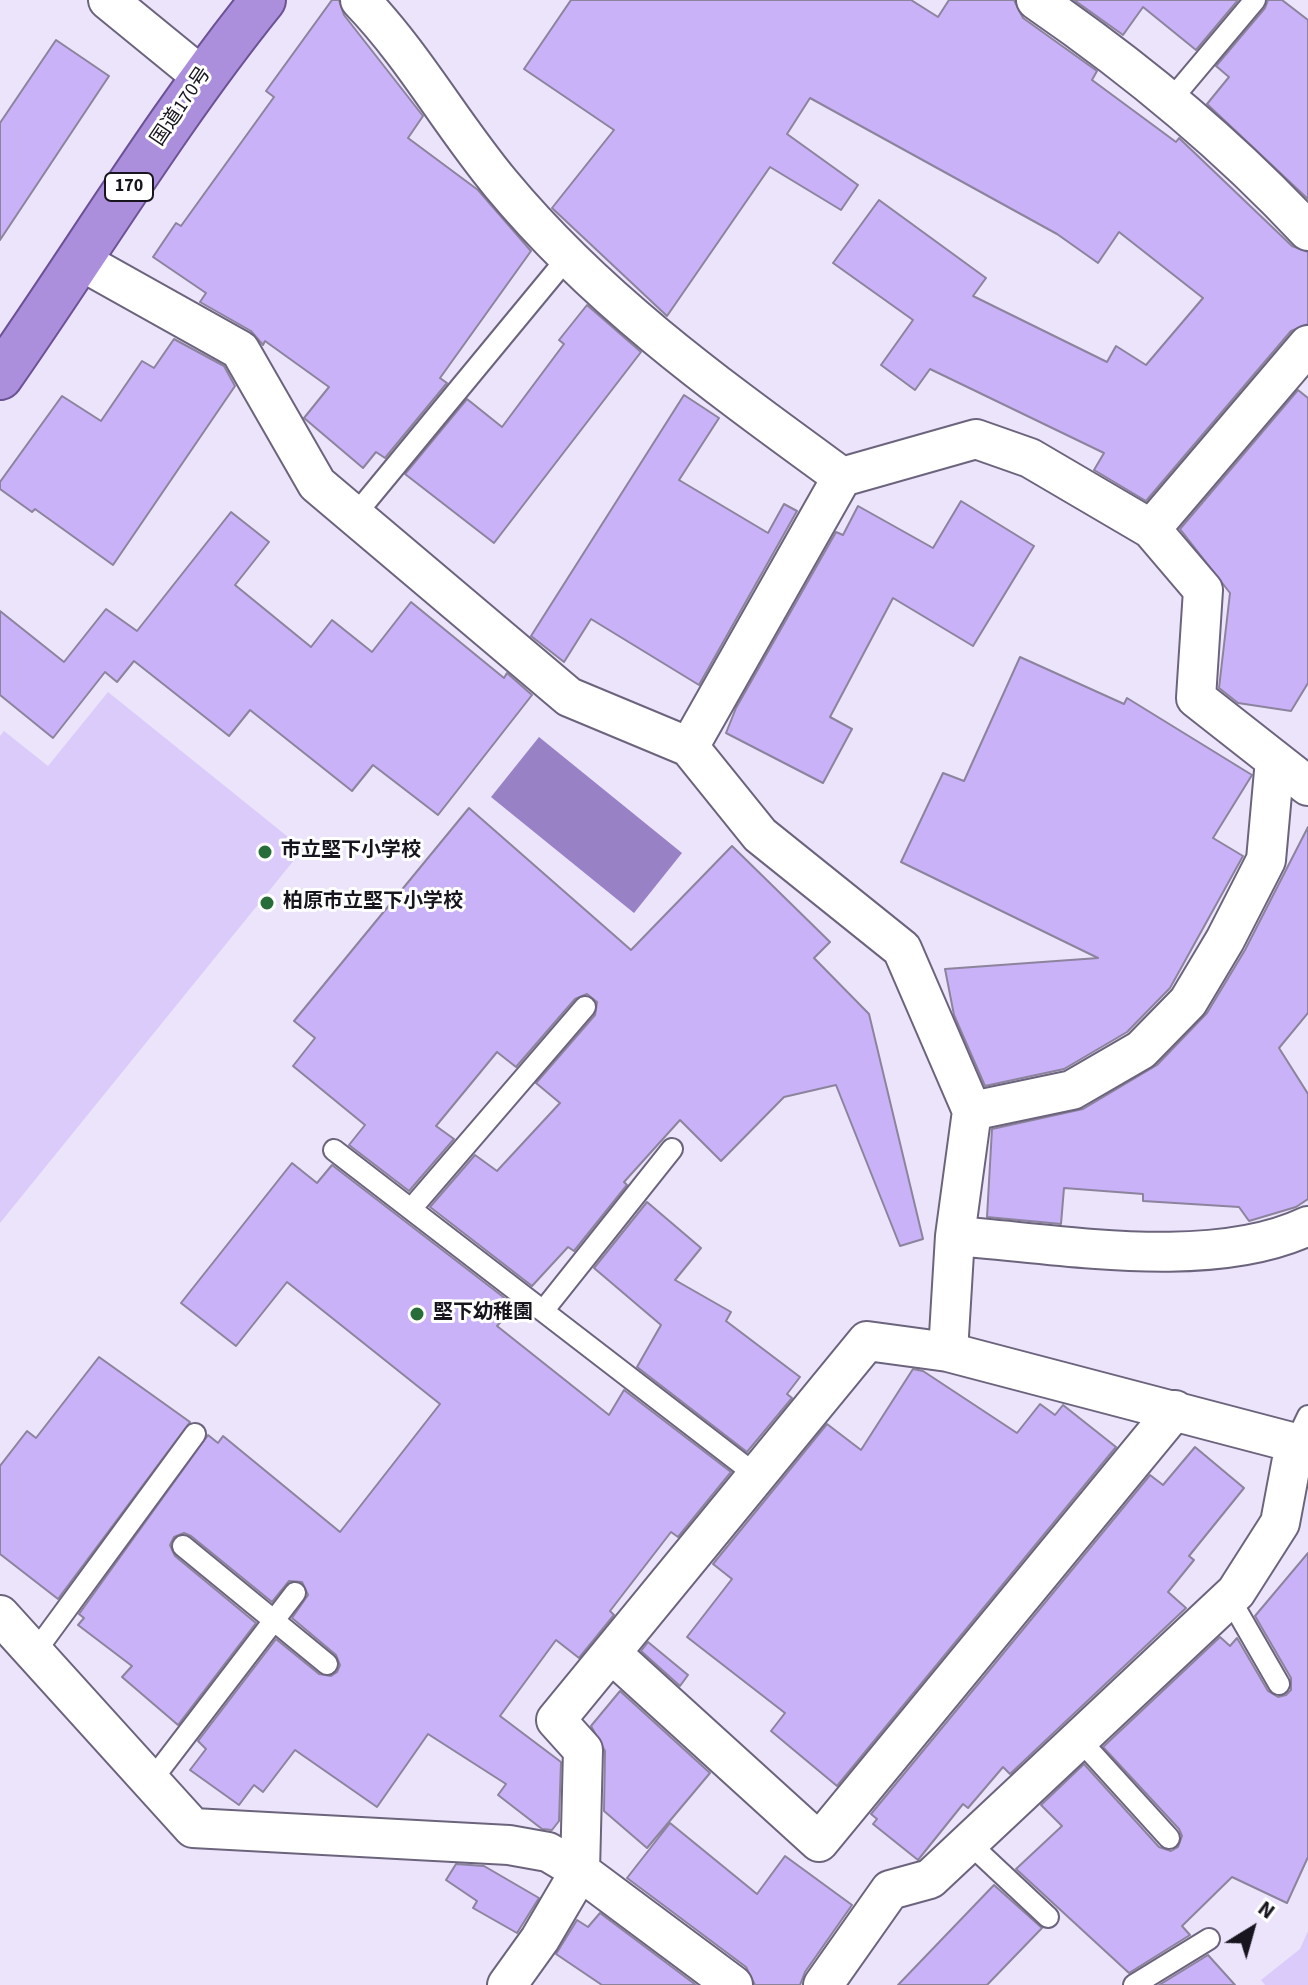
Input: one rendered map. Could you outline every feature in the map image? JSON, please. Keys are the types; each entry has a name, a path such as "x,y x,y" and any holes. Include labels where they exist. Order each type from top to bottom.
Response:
{"highway":[{"name":"国道170号","path":"0,377 81,261 201,76 263,0"}],"street":[{"path":"108,0 201,76"},
{"path":"360,0 393,34 500,183 568,257 668,349 842,477"},
{"path":"1036,0 1119,57 1255,174 1308,231"},
{"path":"81,261 240,350 317,484 569,697 689,747 760,835 902,949 972,1111 955,1236 948,1352"},
{"path":"1151,529 1308,345"},
{"path":"689,747 842,477 976,439 1030,458 1151,529 1203,590 1196,698 1308,786"},
{"path":"972,1111 1072,1090 1141,1050 1188,1002 1225,940 1266,860 1275,760"},
{"path":"955,1236 1182,1253 1284,1237 1308,1226"},
{"path":"507,1985 540,1939 580,1871 583,1750 556,1720 867,1341 948,1352 1175,1410 1301,1429 1280,1523 1230,1599 930,1879 890,1890 823,1985"},
{"path":"611,1653 819,1842 1175,1410"},
{"path":"0,1615 193,1828 509,1845 548,1852 580,1871 733,1985"}],"lane":[{"path":"1170,101 1255,0"},
{"path":"355,515 568,257"},
{"path":"411,1209 585,1007"},
{"path":"543,1311 672,1149"},
{"path":"334,1150 756,1475"},
{"path":"35,1652 195,1434"},
{"path":"183,1546 327,1664"},
{"path":"151,1781 295,1593"},
{"path":"1230,1599 1279,1684"},
{"path":"1079,1739 1169,1838"},
{"path":"969,1843 1048,1917"},
{"path":"1134,1985 1209,1939"}],"shaded area":[{"path":"108,692 303,849 0,1223 0,736 4,731 48,766"},
{"path":"539,737 682,853 634,913 491,797"},
{"path":"1308,1931 1308,1985 1265,1985 1261,1980 1300,1949"}],"building":[{"path":"332,0 339,0 344,15 423,116 408,138 478,190 531,251 440,378 447,383 385,458 376,452 363,468 304,418 329,387 265,341 263,345 251,331 200,302 206,293 153,257 176,223 181,226 274,97 266,91"},
{"path":"571,0 911,0 938,17 949,0 1014,0 1023,18 1097,71 1092,80 1176,142 1179,138 1292,246 1308,252 1308,324 1291,331 1146,501 1094,470 1104,453 930,369 915,390 881,365 913,320 833,263 879,200 986,278 973,296 1107,362 1116,346 1146,365 1203,298 1119,232 1098,263 1057,234 810,98 787,134 858,185 841,210 770,167 667,316 552,208 614,130 524,69"},
{"path":"1074,0 1238,0 1196,50 1143,7 1123,35"},
{"path":"1268,0 1282,0 1308,20 1308,199 1207,104 1229,77 1216,66 1265,8"},
{"path":"56,40 109,76 0,240 0,123"},
{"path":"587,305 641,352 494,543 405,474 467,399 502,427 564,344 559,340"},
{"path":"174,339 224,366 235,386 113,565 35,509 32,512 0,489 0,482 62,396 101,421 142,361 154,368"},
{"path":"1298,390 1308,398 1308,683 1291,711 1238,703 1219,688 1230,593 1180,529"},
{"path":"684,395 719,418 679,480 768,533 784,504 797,511 699,685 591,619 564,662 531,636"},
{"path":"961,501 1034,546 973,646 893,598 830,717 852,729 823,783 726,733 736,708 836,532 843,535 858,506 933,548"},
{"path":"231,512 269,542 235,585 311,647 332,620 372,652 411,602 504,678 507,673 532,695 438,815 373,765 352,791 250,710 229,736 134,661 117,682 105,672 53,738 0,695 0,611 64,662 106,609 137,631"},
{"path":"1020,657 1124,704 1127,698 1252,775 1213,838 1243,856 1170,988 1127,1032 1064,1069 985,1086 954,1015 945,969 1098,958 901,862 943,773 964,781"},
{"path":"469,808 631,950 732,846 830,942 814,958 869,1014 923,1239 900,1246 836,1085 784,1097 721,1161 680,1120 624,1182 627,1185 574,1251 568,1247 532,1286 430,1207 475,1155 497,1171 560,1103 536,1083 595,1015 597,1002 587,994 575,999 516,1067 497,1052 436,1126 454,1139 409,1191 349,1145 365,1125 293,1066 315,1038 294,1021"},
{"path":"1308,827 1308,1013 1279,1048 1308,1094 1308,1199 1296,1207 1249,1221 1239,1207 1143,1201 1143,1194 1064,1188 1061,1224 987,1217 992,1129 1083,1109 1157,1065 1207,1013 1245,950"},
{"path":"292,1163 317,1183 332,1165 515,1306 497,1326 609,1415 624,1390 731,1472 678,1537 671,1532 610,1611 614,1615 579,1658 556,1640 500,1716 561,1762 559,1821 552,1830 542,1829 498,1795 506,1784 428,1734 377,1807 295,1750 263,1792 254,1785 239,1805 190,1770 206,1749 198,1741 276,1639 319,1674 331,1676 337,1672 340,1665 336,1655 292,1618 308,1595 302,1582 289,1581 272,1602 191,1536 184,1533 174,1537 170,1545 175,1556 256,1623 178,1725 122,1677 132,1666 78,1625 84,1618 79,1614 208,1435 218,1443 223,1436 340,1532 440,1404 287,1282 236,1346 181,1303"},
{"path":"647,1202 701,1248 675,1280 731,1312 726,1321 800,1377 787,1394 792,1398 747,1452 637,1367 661,1325 594,1268"},
{"path":"99,1357 190,1422 58,1599 0,1554 0,1466 27,1431 36,1438"},
{"path":"913,1369 923,1371 1017,1433 1040,1404 1055,1415 1063,1405 1116,1447 837,1786 771,1731 785,1713 687,1637 732,1579 713,1564 827,1424 861,1450"},
{"path":"1195,1447 1244,1488 1189,1556 1194,1560 1168,1592 1186,1608 1010,1774 1003,1767 968,1808 963,1804 918,1860 873,1824 877,1819 871,1814 1150,1475 1163,1485"},
{"path":"1308,1553 1308,1857 1287,1903 1232,1877 1182,1926 1190,1935 1129,1973 1016,1869 1062,1826 1041,1805 1084,1764 1159,1847 1171,1851 1178,1847 1182,1836 1179,1829 1103,1747 1220,1637 1230,1646 1237,1638 1268,1691 1278,1697 1286,1695 1291,1690 1291,1678 1255,1616"},
{"path":"648,1642 688,1675 680,1686 641,1651"},
{"path":"620,1691 710,1773 647,1848 604,1811 605,1751 591,1726"},
{"path":"670,1823 757,1894 785,1856 852,1905 805,1972 800,1985 755,1985 746,1967 627,1878"},
{"path":"456,1864 484,1866 539,1898 517,1933 473,1908 477,1901 446,1880"},
{"path":"994,1885 1042,1928 987,1985 898,1985"},
{"path":"600,1913 696,1985 602,1985 556,1954 577,1920 588,1927"},
{"path":"1208,1955 1235,1985 1159,1985"}],"place":[{"name":"市立堅下小学校","path":"265,852"},
{"name":"柏原市立堅下小学校","path":"267,903"},
{"name":"堅下幼稚園","path":"417,1314"}]}
